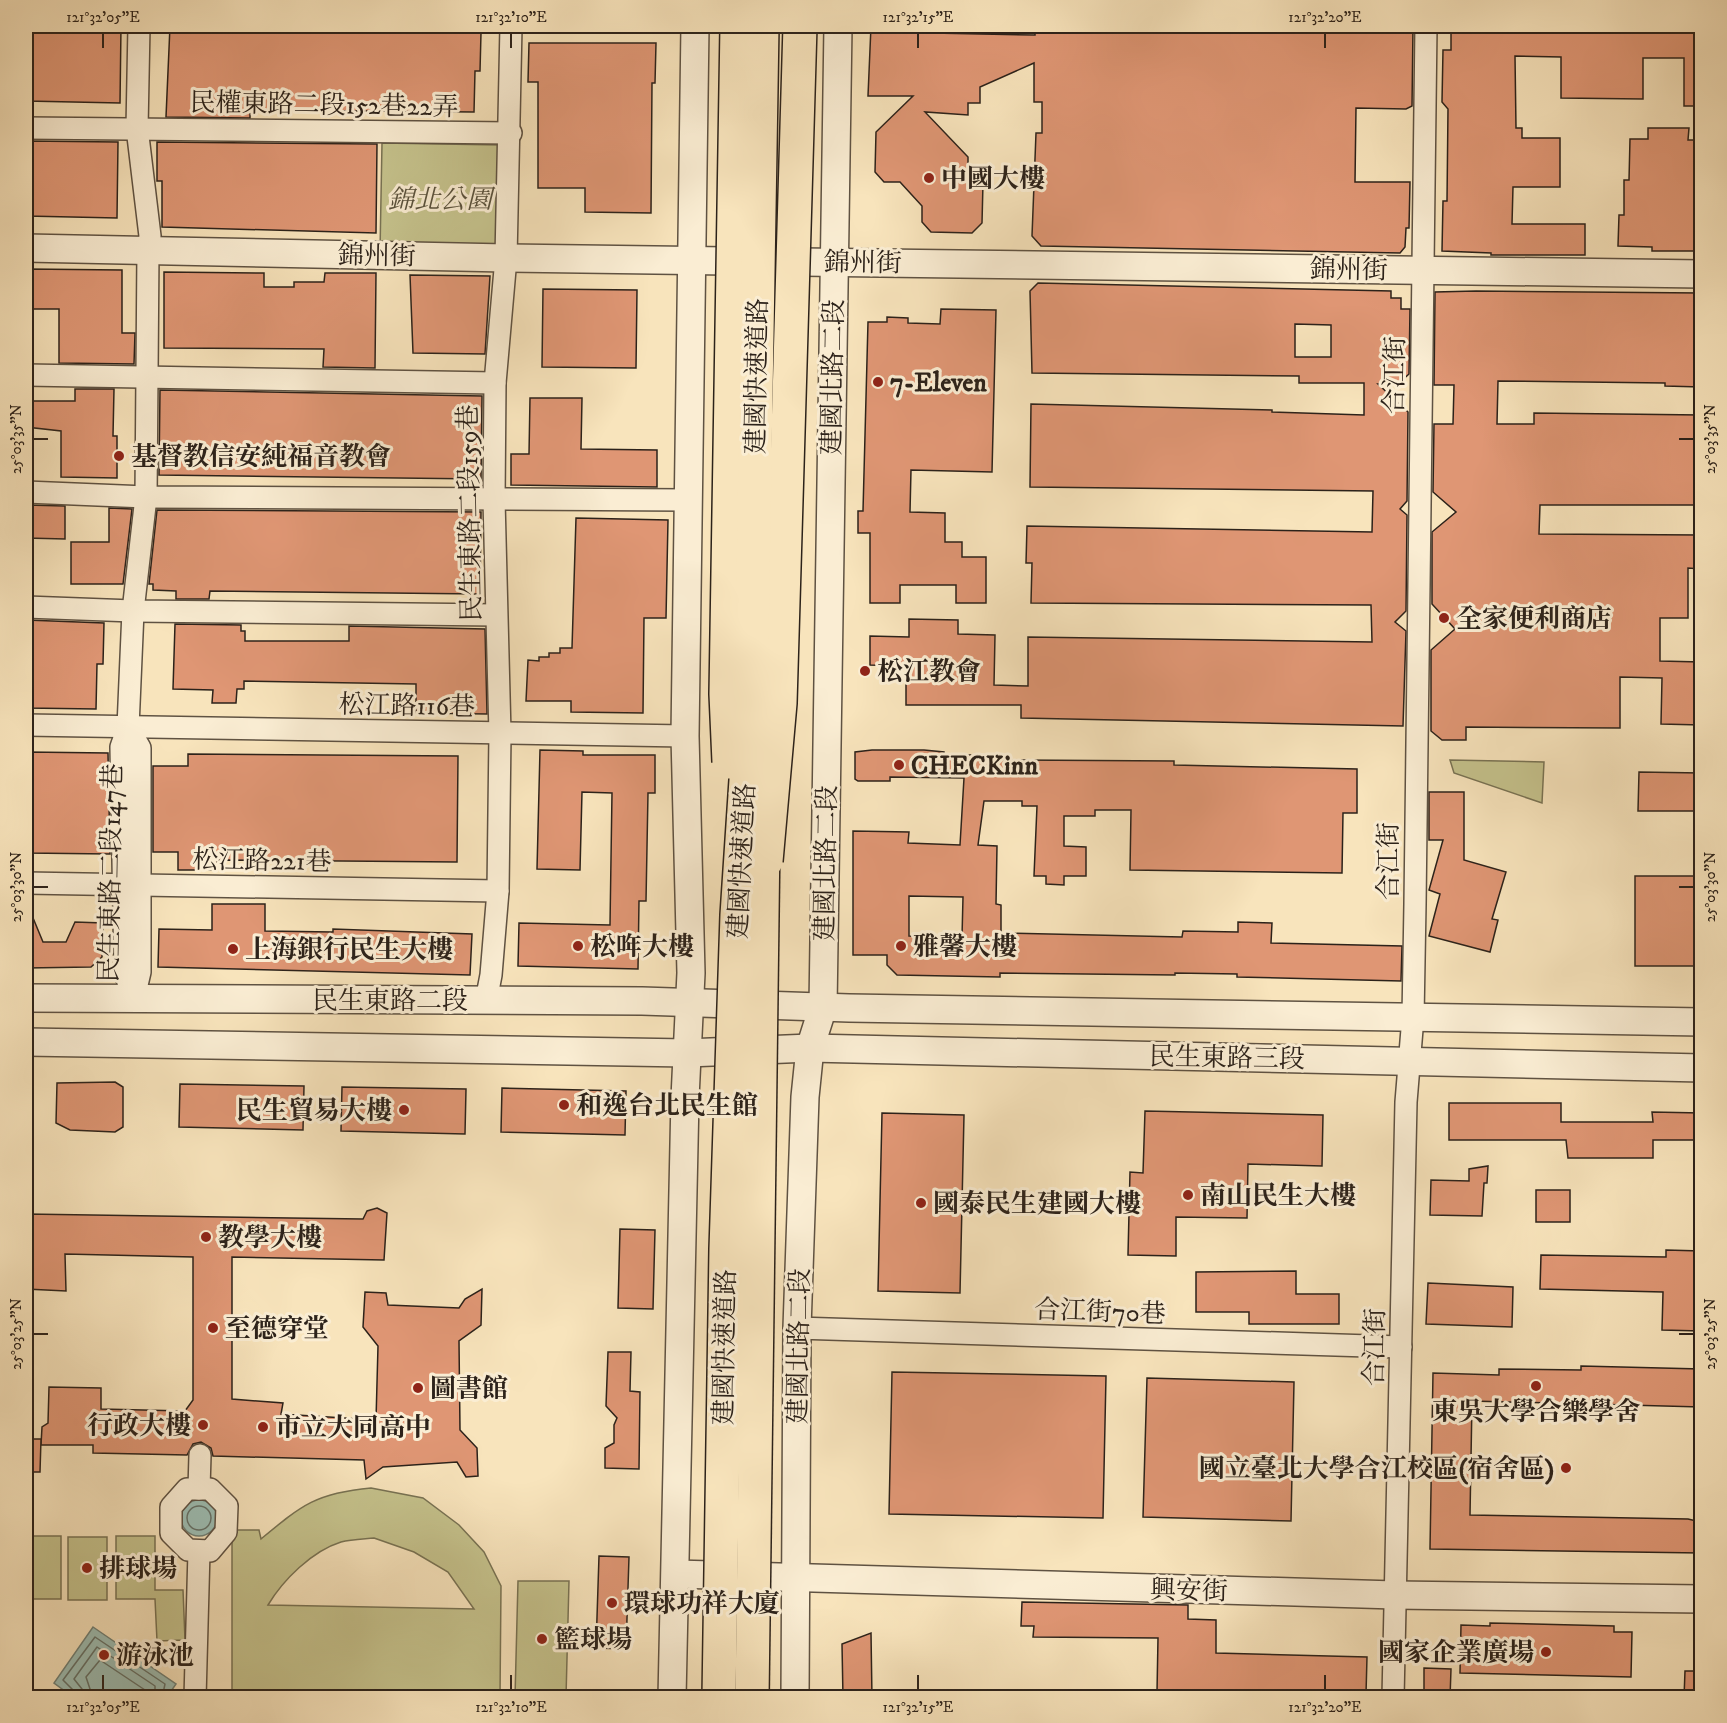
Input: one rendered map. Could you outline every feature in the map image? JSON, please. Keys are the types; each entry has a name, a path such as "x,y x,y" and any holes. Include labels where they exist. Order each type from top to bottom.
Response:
{"highway":[{"path":"737,26 726,694 749,914"},
{"name":"建國快速道路","path":"752,1698 749,914 762,26"},
{"name":"建國快速道路","path":"719,1698 726,1250 749,914 782,26"},
{"path":"749,914 780,703 800,26"}],"street":[{"name":"民生東路二段147巷","path":"134,1000 125,972 133,885 121,747 128,727 133,611 146,496 150,236 137,128 139,26"},
{"name":"民生東路二段159巷","path":"486,1000 491,975 498,891 500,734 494,500 495,383 506,258 511,133 511,26"},
{"path":"672,1698 687,1053 691,972 685,736 695,26"},
{"name":"建國北路二段","path":"795,1698 797,1328 805,1097 810,1048 823,1007 838,26"},
{"name":"合江街","path":"1393,1698 1408,1061 1413,1017 1426,26"},
{"name":"民權東路二段152巷22弄","path":"26,128 511,133"},
{"name":"錦州街","path":"26,248 506,258 1701,274"},
{"path":"26,375 495,383"},
{"path":"26,492 146,496 687,500"},
{"path":"26,607 133,611 496,615"},
{"name":"松江路116巷","path":"26,724 685,736"},
{"name":"松江路221巷","path":"26,883 498,891"},
{"name":"民生東路二段","path":"26,998 486,1000 754,1005"},
{"name":"民生東路三段","path":"754,1005 1701,1022"},
{"name":"民生東路二段","path":"26,1042 687,1053 753,1050"},
{"name":"民生東路三段","path":"753,1050 810,1048 1701,1068"},
{"name":"合江街70巷","path":"797,1328 1401,1347"},
{"path":"199,1489 200,1455"},
{"path":"187,1489 210,1489 227,1506 226,1532 210,1551 199,1551 188,1550 171,1533 171,1507 187,1489"},
{"path":"195,1698 199,1551"},
{"name":"興安街","path":"676,1574 1395,1595 1701,1599"}],"green space":[{"name":"錦北公園","path":"382,143 500,145 498,254 380,252"},
{"path":"1450,760 1544,762 1542,803 1454,773"},
{"path":"371,1488 423,1498 459,1525 484,1552 501,1586 500,1697 232,1698 232,1530 259,1530 261,1539 299,1509 323,1497","holes":["374,1538 414,1552 448,1572 474,1609 268,1605 290,1576 309,1559 341,1542"]},
{"name":"排球場","path":"26,1536 61,1536 61,1599 26,1599"},
{"name":"排球場","path":"116,1536 155,1536 155,1590 183,1590 185,1640 157,1641 155,1599 116,1599"},
{"name":"排球場","path":"68,1537 107,1537 107,1600 68,1600"},
{"name":"籃球場","path":"518,1581 569,1581 566,1697 515,1697"}],"water":[{"path":"199,1500 212,1505 217,1518 212,1531 199,1536 186,1531 181,1518 186,1505"},
{"name":"游泳池","path":"93,1627 176,1684 167,1697 73,1697 54,1683"}],"building":[{"path":"26,26 121,26 120,103 26,101"},
{"path":"170,26 481,33 480,71 475,71 474,112 250,110 250,118 166,117"},
{"path":"871,26 932,26 932,33 1035,35 1035,26 1413,26 1412,106 1406,109 1356,108 1355,182 1410,182 1409,228 1406,228 1405,247 1400,253 1041,246 1032,236 1036,133 1042,133 1042,102 1034,102 1034,63 980,87 980,103 968,103 968,115 925,112 968,157 968,167 983,183 982,223 972,233 931,232 922,222 922,206 900,182 884,182 875,172 876,132 913,96 868,96"},
{"path":"1451,26 1701,26 1701,106 1684,106 1684,58 1643,58 1643,99 1561,98 1561,57 1515,56 1516,128 1522,128 1522,138 1560,138 1560,187 1513,187 1512,224 1585,224 1585,255 1491,255 1491,253 1442,251 1443,201 1447,201 1448,109 1442,102 1443,50 1451,50"},
{"path":"529,43 656,43 655,83 652,83 651,213 585,212 585,188 538,188 538,82 528,82"},
{"path":"1648,128 1689,128 1688,140 1701,140 1701,251 1652,251 1652,247 1618,246 1619,215 1624,215 1624,180 1629,180 1630,139 1648,139"},
{"path":"26,141 118,142 117,218 26,216"},
{"path":"157,142 377,144 376,233 162,227 162,181 157,181"},
{"path":"26,269 122,270 122,333 135,333 134,364 59,363 59,309 26,309"},
{"path":"164,272 264,273 264,287 294,287 294,282 324,282 325,273 376,273 375,368 323,367 324,349 164,348"},
{"path":"410,275 490,276 485,354 413,353"},
{"path":"1038,283 1391,291 1391,298 1401,298 1401,309 1410,309 1409,374 1398,384 1378,384 1408,412 1407,501 1400,509 1407,515 1406,611 1395,622 1406,631 1403,726 1021,718 1021,705 906,705 906,666 870,665 870,636 909,637 909,619 958,620 958,634 995,635 994,685 1028,686 1028,637 1372,642 1371,605 1031,603 1032,563 1026,563 1027,526 1372,532 1373,491 1030,487 1031,404 1272,410 1272,412 1364,415 1364,383 1299,383 1299,376 1032,373 1030,291","holes":["1295,324 1331,325 1331,357 1295,357"]},
{"path":"543,289 637,290 636,368 542,367"},
{"path":"1435,292 1701,293 1701,387 1665,386 1665,383 1498,381 1497,424 1534,424 1534,413 1701,415 1701,505 1540,505 1539,534 1701,535 1701,569 1688,568 1688,618 1660,618 1660,661 1701,662 1701,725 1661,724 1662,678 1620,677 1620,728 1466,727 1466,740 1442,740 1431,731 1431,650 1455,629 1432,604 1432,532 1456,512 1433,492 1434,424 1453,424 1454,385 1434,385"},
{"path":"941,309 996,310 992,472 911,470 910,512 945,513 945,542 962,542 962,557 986,557 986,603 956,603 956,585 900,585 900,603 870,603 870,533 858,533 858,511 863,511 868,322 887,322 887,317 908,318 908,323 940,324"},
{"path":"75,389 114,389 113,436 117,436 117,478 61,477 61,431 26,427 26,401 75,401"},
{"path":"160,390 482,396 481,479 159,475"},
{"path":"530,398 582,398 581,449 657,450 657,487 511,485 511,454 529,454"},
{"path":"26,505 65,506 65,539 26,538"},
{"path":"109,508 132,509 123,584 71,584 71,542 109,542"},
{"path":"157,510 481,512 480,594 210,591 209,599 176,599 176,591 153,590 153,584 149,584"},
{"path":"576,518 668,520 666,618 644,618 643,713 571,712 571,701 526,701 528,660 539,661 539,657 549,657 549,653 560,653 560,648 572,648"},
{"path":"26,620 104,623 103,664 97,664 96,709 26,708"},
{"path":"175,624 241,625 241,631 245,631 245,641 349,641 349,626 485,629 487,714 416,713 416,684 244,681 244,689 237,689 236,703 212,703 213,690 173,689"},
{"path":"540,750 583,751 583,755 655,755 655,793 648,793 646,901 639,901 638,969 518,966 519,923 610,925 612,793 582,792 580,870 537,869"},
{"path":"924,750 944,752 944,755 1002,755 1002,760 1174,761 1174,765 1357,769 1357,813 1343,813 1342,873 1130,870 1131,810 1095,810 1095,816 1064,816 1064,846 1086,847 1086,876 1064,876 1064,885 1046,884 1046,876 1034,876 1037,806 1022,806 1022,801 984,801 978,845 997,846 996,904 1001,905 1001,933 1182,937 1183,931 1238,932 1238,922 1272,923 1271,943 1402,946 1401,981 1237,977 1237,974 1175,973 1175,975 1000,973 1000,977 897,975 887,965 887,955 853,955 853,831 909,832 908,843 960,845 964,778 890,777 890,781 858,781 855,779 855,752","holes":["909,896 963,897 962,937 909,936"]},
{"path":"26,752 108,753 110,854 26,853"},
{"path":"188,754 458,756 457,862 217,860 217,870 178,870 178,852 153,852 153,766 188,766"},
{"path":"1639,772 1701,773 1701,811 1638,811"},
{"path":"1429,792 1464,792 1464,860 1506,872 1492,919 1498,920 1490,952 1429,936 1440,894 1429,890 1443,840 1429,840"},
{"path":"1635,876 1701,876 1701,966 1635,966"},
{"path":"26,901 43,942 66,942 75,922 103,923 102,957 91,967 26,968"},
{"path":"212,904 265,904 265,931 333,932 333,929 472,934 470,975 158,967 159,929 212,930"},
{"path":"115,1082 123,1087 123,1127 115,1132 70,1130 56,1123 57,1083"},
{"path":"180,1084 304,1086 303,1130 179,1127"},
{"name":"民生貿易大樓","path":"342,1087 466,1089 465,1134 341,1131"},
{"name":"和逸台北民生館","path":"502,1088 626,1091 625,1135 501,1132"},
{"path":"1449,1103 1561,1103 1561,1122 1653,1122 1652,1112 1701,1113 1701,1140 1653,1140 1653,1158 1568,1158 1566,1140 1449,1140"},
{"name":"南山民生大樓","path":"1145,1111 1323,1115 1322,1166 1248,1164 1247,1218 1176,1217 1176,1256 1128,1255 1130,1172 1143,1173"},
{"name":"國泰民生建國大樓","path":"882,1113 964,1115 960,1293 878,1291"},
{"path":"1488,1166 1487,1183 1484,1183 1482,1216 1430,1215 1431,1180 1469,1181 1469,1169"},
{"path":"1536,1190 1570,1190 1570,1222 1536,1222"},
{"path":"377,1208 387,1213 384,1260 232,1257 232,1399 283,1403 281,1414 376,1420 378,1346 363,1327 365,1292 386,1293 388,1305 459,1308 465,1299 482,1289 481,1325 459,1341 460,1430 477,1448 478,1476 466,1477 457,1462 383,1467 366,1479 364,1460 213,1456 211,1448 201,1442 193,1444 187,1455 93,1453 93,1445 41,1445 42,1427 48,1423 49,1387 101,1388 101,1409 185,1411 193,1400 193,1257 65,1254 66,1291 26,1289 26,1214 363,1219 367,1211"},
{"path":"620,1229 655,1230 653,1309 618,1308"},
{"path":"1666,1250 1701,1251 1701,1331 1662,1330 1663,1292 1540,1289 1541,1255 1666,1257"},
{"path":"1296,1271 1296,1294 1339,1294 1339,1324 1249,1324 1249,1312 1196,1312 1196,1272"},
{"path":"1428,1283 1513,1287 1512,1327 1426,1324"},
{"path":"608,1352 631,1352 630,1391 640,1392 639,1469 605,1468 605,1448 614,1443 614,1425 617,1418 606,1406"},
{"path":"1581,1366 1701,1369 1701,1407 1472,1401 1470,1515 1688,1519 1701,1522 1701,1553 1430,1549 1433,1373 1499,1375 1499,1369 1581,1370"},
{"path":"892,1372 1106,1376 1103,1518 889,1514"},
{"path":"1147,1378 1294,1382 1291,1521 1143,1517"},
{"path":"26,1439 41,1439 40,1472 26,1472"},
{"name":"環球功祥大廈","path":"599,1556 629,1557 626,1649 596,1648"},
{"path":"1022,1602 1188,1605 1188,1619 1216,1620 1216,1653 1367,1657 1366,1694 1157,1692 1158,1638 1033,1637 1034,1626 1021,1626"},
{"name":"國家企業廣場","path":"1490,1623 1614,1626 1614,1632 1632,1632 1631,1677 1460,1673 1461,1625 1490,1626"},
{"path":"871,1633 872,1698 843,1698 842,1644"},
{"path":"1424,1668 1451,1669 1450,1698 1424,1698"},
{"path":"1685,1671 1701,1671 1701,1698 1684,1698"}],"place":[{"name":"中國大樓","path":"929,178"},
{"name":"7-Eleven","path":"878,382"},
{"name":"基督教信安純福音教會","path":"119,456"},
{"name":"全家便利商店","path":"1444,618"},
{"name":"松江教會","path":"865,671"},
{"name":"CHECKinn","path":"899,765"},
{"name":"松哖大樓","path":"578,946"},
{"name":"雅馨大樓","path":"901,946"},
{"name":"上海銀行民生大樓","path":"233,949"},
{"name":"和逸台北民生館","path":"564,1105"},
{"name":"民生貿易大樓","path":"404,1110"},
{"name":"南山民生大樓","path":"1188,1195"},
{"name":"國泰民生建國大樓","path":"921,1203"},
{"name":"教學大樓","path":"206,1237"},
{"name":"至德穿堂","path":"213,1328"},
{"name":"東吳大學合樂學舍","path":"1536,1386"},
{"name":"圖書館","path":"418,1388"},
{"name":"行政大樓","path":"203,1425"},
{"name":"市立大同高中","path":"263,1427"},
{"name":"國立臺北大學合江校區(宿舍區)","path":"1566,1468"},
{"name":"排球場","path":"87,1568"},
{"name":"環球功祥大廈","path":"612,1603"},
{"name":"籃球場","path":"542,1639"},
{"name":"國家企業廣場","path":"1546,1652"},
{"name":"游泳池","path":"104,1655"}]}
